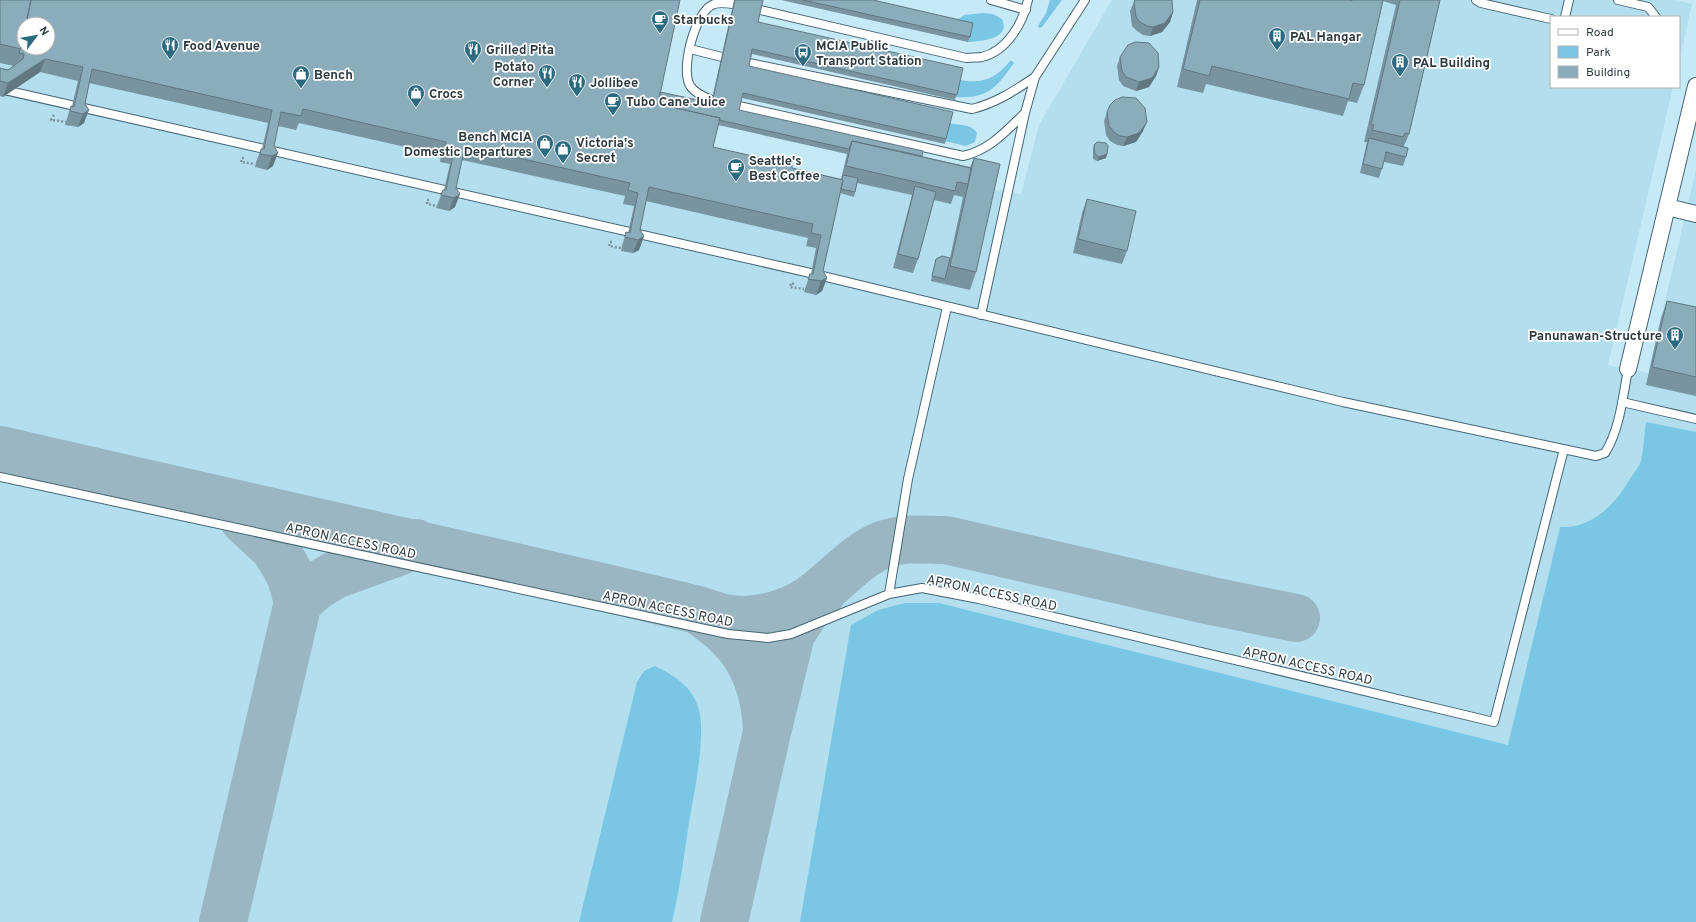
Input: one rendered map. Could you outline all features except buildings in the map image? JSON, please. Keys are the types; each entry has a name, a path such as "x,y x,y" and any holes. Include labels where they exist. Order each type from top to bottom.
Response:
{"street":[{"path":"1628,369 1696,86"},
{"path":"1667,207 1696,214"}],"lane":[{"path":"991,0 1026,10"},
{"path":"760,10 966,58 982,57 998,49 1015,32 1026,10 1028,0"},
{"path":"981,315 1025,113 1035,77 1085,0"},
{"path":"1476,0 1481,3 1550,18"},
{"path":"1565,16 1569,0"},
{"path":"1618,0 1648,7 1655,16"},
{"path":"712,100 691,88 687,80 686,70 690,49 698,21 704,11 712,5 720,3 733,4"},
{"path":"690,49 722,57"},
{"path":"749,63 972,109 987,105 1006,96 1035,77"},
{"path":"0,89 806,272 1343,402 1596,456 1605,453 1610,444 1622,402 1628,369"},
{"path":"739,106 963,156 978,153 995,142 1025,113"},
{"path":"889,594 908,479 947,307"},
{"path":"1622,402 1696,419"},
{"name":"APRON ACCESS ROAD","path":"0,477 728,634 768,638 791,634 889,594 922,588 979,599 1494,722 1564,449"}],"path":[{"path":"62,118 53,115 51,120 66,122"},
{"path":"255,164 242,162 242,158 256,160"},
{"path":"437,202 427,200 427,204 437,206"},
{"path":"621,244 610,242 609,246 621,248"},
{"path":"802,285 791,283 790,287 804,289"}],"shaded area":[{"path":"29,0 653,117 708,160 838,193 847,154 992,189 1021,194 1039,125 1112,0 1676,0 1692,4 1680,58 1680,16 1550,16 1550,88 1673,88 1608,365 1648,373 1696,170 1696,922 0,922 0,7"}],"green space":[{"path":"1050,0 1062,0 1042,27 1039,28 1038,26 1046,13"},
{"path":"984,13 993,14 1002,19 1004,26 1002,31 994,38 968,42 972,27 954,23 964,15"},
{"path":"1011,60 1014,63 1002,79 990,90 984,94 976,96 956,97 959,80 975,81 988,79 1000,72"},
{"path":"949,123 965,125 975,130 977,133 975,142 966,146 945,141"},
{"path":"1646,422 1696,432 1696,922 800,922 851,625 878,610 905,603 939,603 1508,745 1560,527 1572,527 1593,519 1602,513 1618,496 1638,468 1641,461"},
{"path":"655,666 676,678 688,689 696,702 701,721 700,750 696,781 680,885 672,922 579,922 637,682 644,671"}],"taxiway":[{"path":"0,450 698,610 725,631 738,645 753,667 762,692 767,732"},
{"path":"223,922 298,602 291,577 274,548 244,520 235,505"},
{"path":"698,610 734,620 757,619 779,614 809,600 855,562 874,549 900,540 923,539 946,540 1207,600 1296,618"},
{"path":"298,602 315,587 335,575 398,552 416,543"},
{"path":"724,922 791,634 809,606 823,591"}],"place":[{"name":"Starbucks","path":"660,34"},
{"name":"PAL Hangar","path":"1277,51"},
{"name":"Food Avenue","path":"170,60"},
{"name":"Grilled Pita","path":"473,64"},
{"name":"MCIA Public Transport Station","path":"803,67"},
{"name":"PAL Building","path":"1400,77"},
{"name":"Potato Corner","path":"547,88"},
{"name":"Bench","path":"301,89"},
{"name":"Jollibee","path":"577,97"},
{"name":"Crocs","path":"416,108"},
{"name":"Tubo Cane Juice","path":"613,116"},
{"name":"Bench MCIA Domestic Departures","path":"545,158"},
{"name":"Victoria's Secret","path":"563,164"},
{"name":"Seattle's Best Coffee","path":"736,182"},
{"name":"Panunawan-Structure","path":"1675,350"}]}
